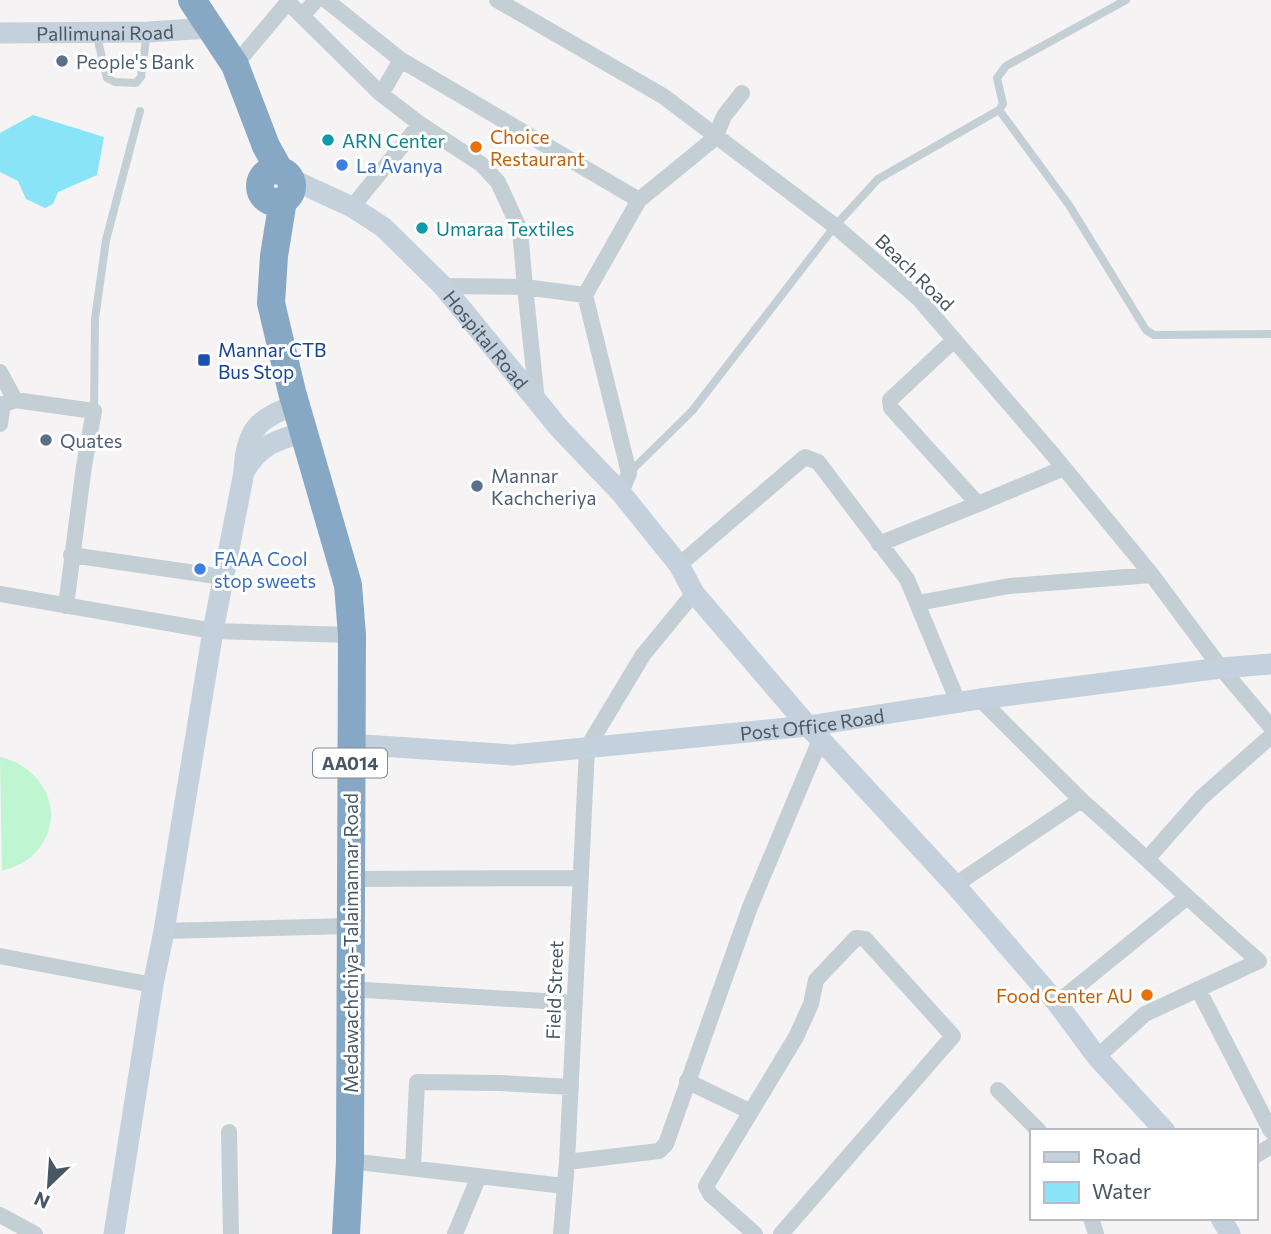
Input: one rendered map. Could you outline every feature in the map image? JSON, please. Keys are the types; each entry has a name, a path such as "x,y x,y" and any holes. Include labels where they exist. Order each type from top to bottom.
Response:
{"highway":[{"name":"AA014","path":"199,8 239,77 261,134 277,187"},
{"name":"AA014","path":"239,77 277,187"},
{"name":"Medawachchiya-Talaimannar Road","path":"277,187 271,303 296,405 348,585 352,635 350,1161 346,1234"}],"street":[{"path":"302,16 316,0"},
{"path":"326,0 401,60 639,200"},
{"name":"Beach Road","path":"496,0 663,96 715,138 835,226 919,299 1064,468 1152,575 1220,668 1271,727"},
{"path":"239,77 286,1 381,94 420,124 481,164 498,181 520,230 537,401"},
{"name":"Pallimunai Road","path":"0,33 148,32 199,8"},
{"path":"381,94 401,60"},
{"path":"625,483 585,295 639,200 715,138 724,116 742,93"},
{"path":"277,187 345,204 420,124"},
{"name":"Hospital Road","path":"261,134 287,166 383,227 443,286 559,428 625,483 679,565 694,593 814,733 955,885 1057,1003 1097,1057 1163,1129"},
{"path":"443,286 526,287 585,295"},
{"path":"954,340 890,400 891,408 978,504"},
{"path":"0,372 6,403 0,424"},
{"path":"6,403 94,411 71,555 66,606"},
{"path":"114,1234 213,631 244,472 245,450 248,439 271,413 296,405"},
{"path":"244,472 252,458 264,447 304,432"},
{"path":"679,565 806,457 818,462 907,579 969,701 1148,858 1186,898 1265,957 1144,1014 1097,1057"},
{"path":"879,544 1064,468"},
{"path":"71,555 223,577"},
{"path":"918,603 1009,586 1152,575"},
{"path":"587,748 643,655 694,593"},
{"path":"0,594 213,631 352,635"},
{"name":"Post Office Road","path":"351,744 513,755 814,733 969,701 1220,668 1271,664"},
{"path":"567,1162 659,1151 666,1144 814,733"},
{"path":"1148,858 1201,798 1271,736"},
{"name":"Field Street","path":"561,1234 567,1162 587,748"},
{"path":"955,885 1081,800"},
{"path":"351,879 579,878"},
{"path":"1057,1003 1186,898"},
{"path":"164,931 349,926"},
{"path":"755,1234 710,1194 706,1186 796,1037 811,1004 816,981 856,938 865,939 953,1036 781,1234"},
{"path":"0,956 153,985"},
{"path":"349,989 575,1003"},
{"path":"1198,989 1271,1131"},
{"path":"687,1080 751,1112"},
{"path":"413,1168 417,1082 571,1087"},
{"path":"998,1090 1037,1129"},
{"path":"229,1132 231,1234"},
{"path":"350,1161 564,1186"},
{"path":"455,1234 480,1176"},
{"path":"0,1215 35,1234"}],"lane":[{"path":"625,483 691,411 835,226 878,179 999,110 1003,104 997,78 1006,66 1126,0"},
{"path":"96,33 107,78 115,82 136,83 141,77 148,32"},
{"path":"999,110 1069,205 1146,330 1154,335 1271,334"},
{"path":"94,411 95,319 106,240 140,111"}],"green space":[{"path":"0,757 29,771 40,782 51,809 45,839 35,853 24,862 2,871"}],"water":[{"path":"33,115 104,137 97,175 58,192 53,204 45,208 26,199 18,181 0,172 0,133"}],"place":[{"name":"People's Bank","path":"62,61"},
{"name":"ARN Center","path":"328,140"},
{"name":"Choice Restaurant","path":"476,147"},
{"name":"La Avanya","path":"342,165"},
{"name":"Umaraa Textiles","path":"422,228"},
{"name":"Mannar CTB Bus Stop","path":"204,360"},
{"name":"Quates","path":"46,440"},
{"name":"Mannar Kachcheriya","path":"477,486"},
{"name":"FAAA Cool stop sweets","path":"200,569"},
{"name":"Food Center AU","path":"1147,995"}]}
